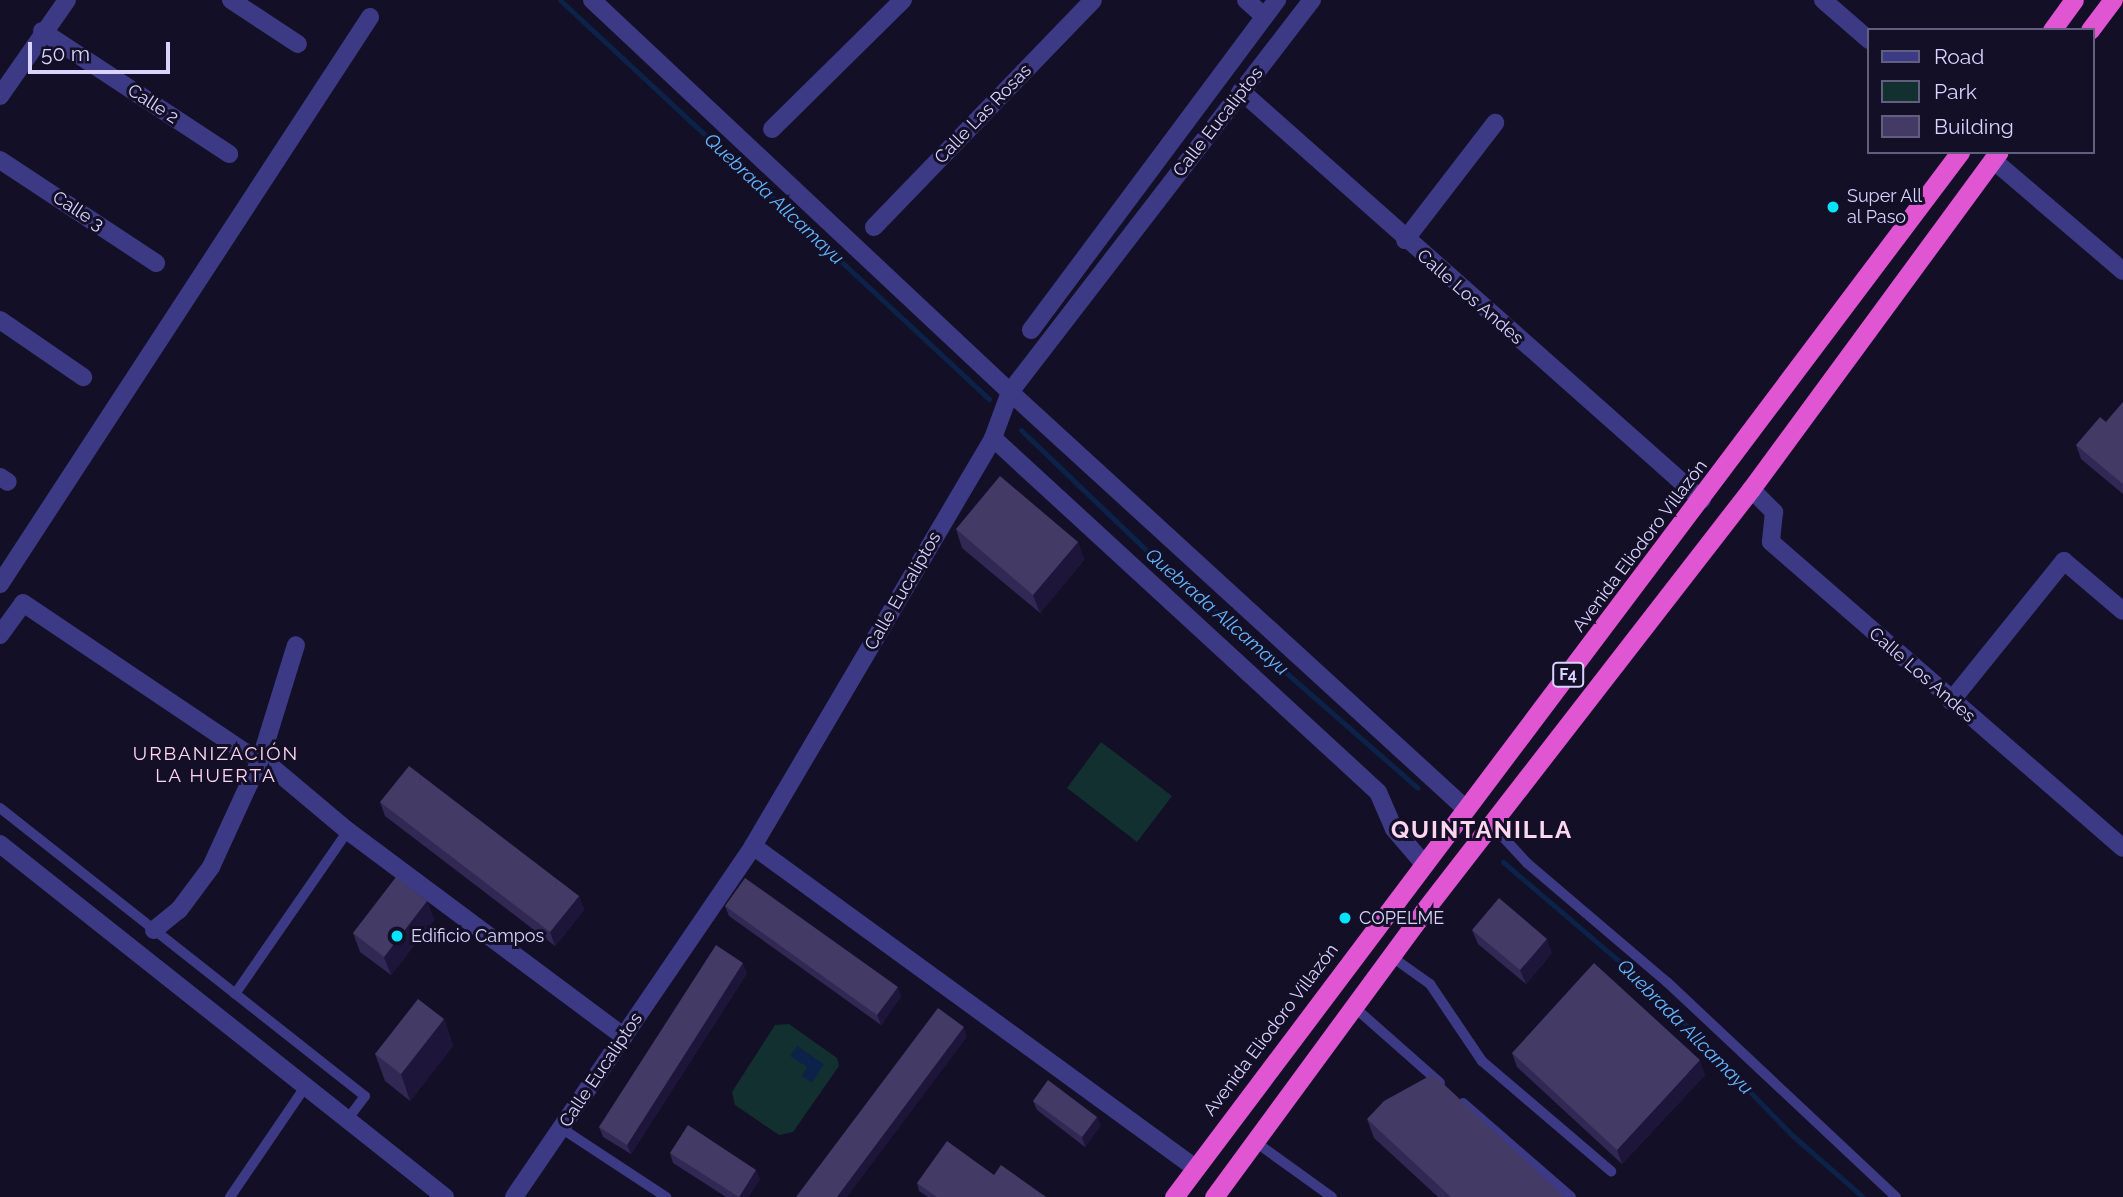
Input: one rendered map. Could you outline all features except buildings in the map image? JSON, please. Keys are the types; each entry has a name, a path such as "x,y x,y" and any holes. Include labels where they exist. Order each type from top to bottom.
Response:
{"highway":[{"path":"2053,28 2074,0"},
{"path":"2091,28 2112,0"},
{"name":"Avenida Eliodoro Villazón","path":"1174,1197 1423,863 1702,500 1959,154"},
{"name":"F4","path":"1214,1197 1353,1006 1491,824 1751,489 1996,156"}],"street":[{"path":"0,96 42,32 67,0"},
{"path":"231,0 298,44"},
{"path":"592,0 1010,392 1466,809"},
{"path":"772,129 903,0"},
{"name":"Calle Las Rosas","path":"874,227 1093,0"},
{"path":"1246,0 1264,16"},
{"name":"Calle Eucaliptos","path":"1031,330 1277,0"},
{"name":"Calle Eucaliptos","path":"514,1197 753,846 993,438 1010,392 1312,0"},
{"path":"1823,0 1868,39"},
{"path":"0,584 370,17"},
{"name":"Calle 2","path":"42,32 229,154"},
{"name":"Calle Los Andes","path":"1241,91 1405,240 1702,500"},
{"path":"1405,240 1495,123"},
{"path":"1996,156 2123,271"},
{"name":"Calle 3","path":"0,160 156,263"},
{"path":"0,320 83,377"},
{"path":"993,438 1378,792 1394,829 1423,863"},
{"name":"Calle Los Andes","path":"1751,489 1774,512 1771,542 2123,848"},
{"path":"1951,701 2064,561 2123,611"},
{"path":"0,635 23,603 244,752 261,758 348,831 624,1037"},
{"path":"154,930 179,910 211,867 261,758 296,645"},
{"path":"0,844 444,1197"},
{"path":"753,846 1194,1167"}],"lane":[{"path":"0,808 365,1096 346,1120"},
{"path":"1491,824 1527,863 1667,982 1896,1197"},
{"path":"235,994 348,831"},
{"path":"1392,957 1430,984 1482,1061 1611,1171"},
{"path":"1353,1006 1571,1197"},
{"path":"230,1197 306,1087"},
{"path":"561,1128 666,1197"},
{"path":"1254,1141 1332,1197"}],"green space":[{"path":"1101,742 1172,796 1137,842 1067,788"},
{"path":"789,1024 837,1058 839,1066 793,1132 779,1135 735,1105 732,1092 775,1025"}],"water":[{"path":"797,1046 824,1064 812,1083 802,1076 807,1067 790,1056"}],"waterway":[{"name":"Quebrada Allcamayu","path":"560,0 989,399"},
{"name":"Quebrada Allcamayu","path":"1021,430 1146,550 1418,788"},
{"name":"Quebrada Allcamayu","path":"1503,862 1646,984 1792,1135 1863,1197"}],"place":[{"name":"Super All al Paso","path":"1833,207"},
{"name":"COPELME","path":"1345,918"},
{"name":"Edificio Campos","path":"397,936"}],"district":[{"name":"URBANIZACIÓN LA HUERTA","path":"216,765"},
{"name":"QUINTANILLA","path":"1482,830"}]}
